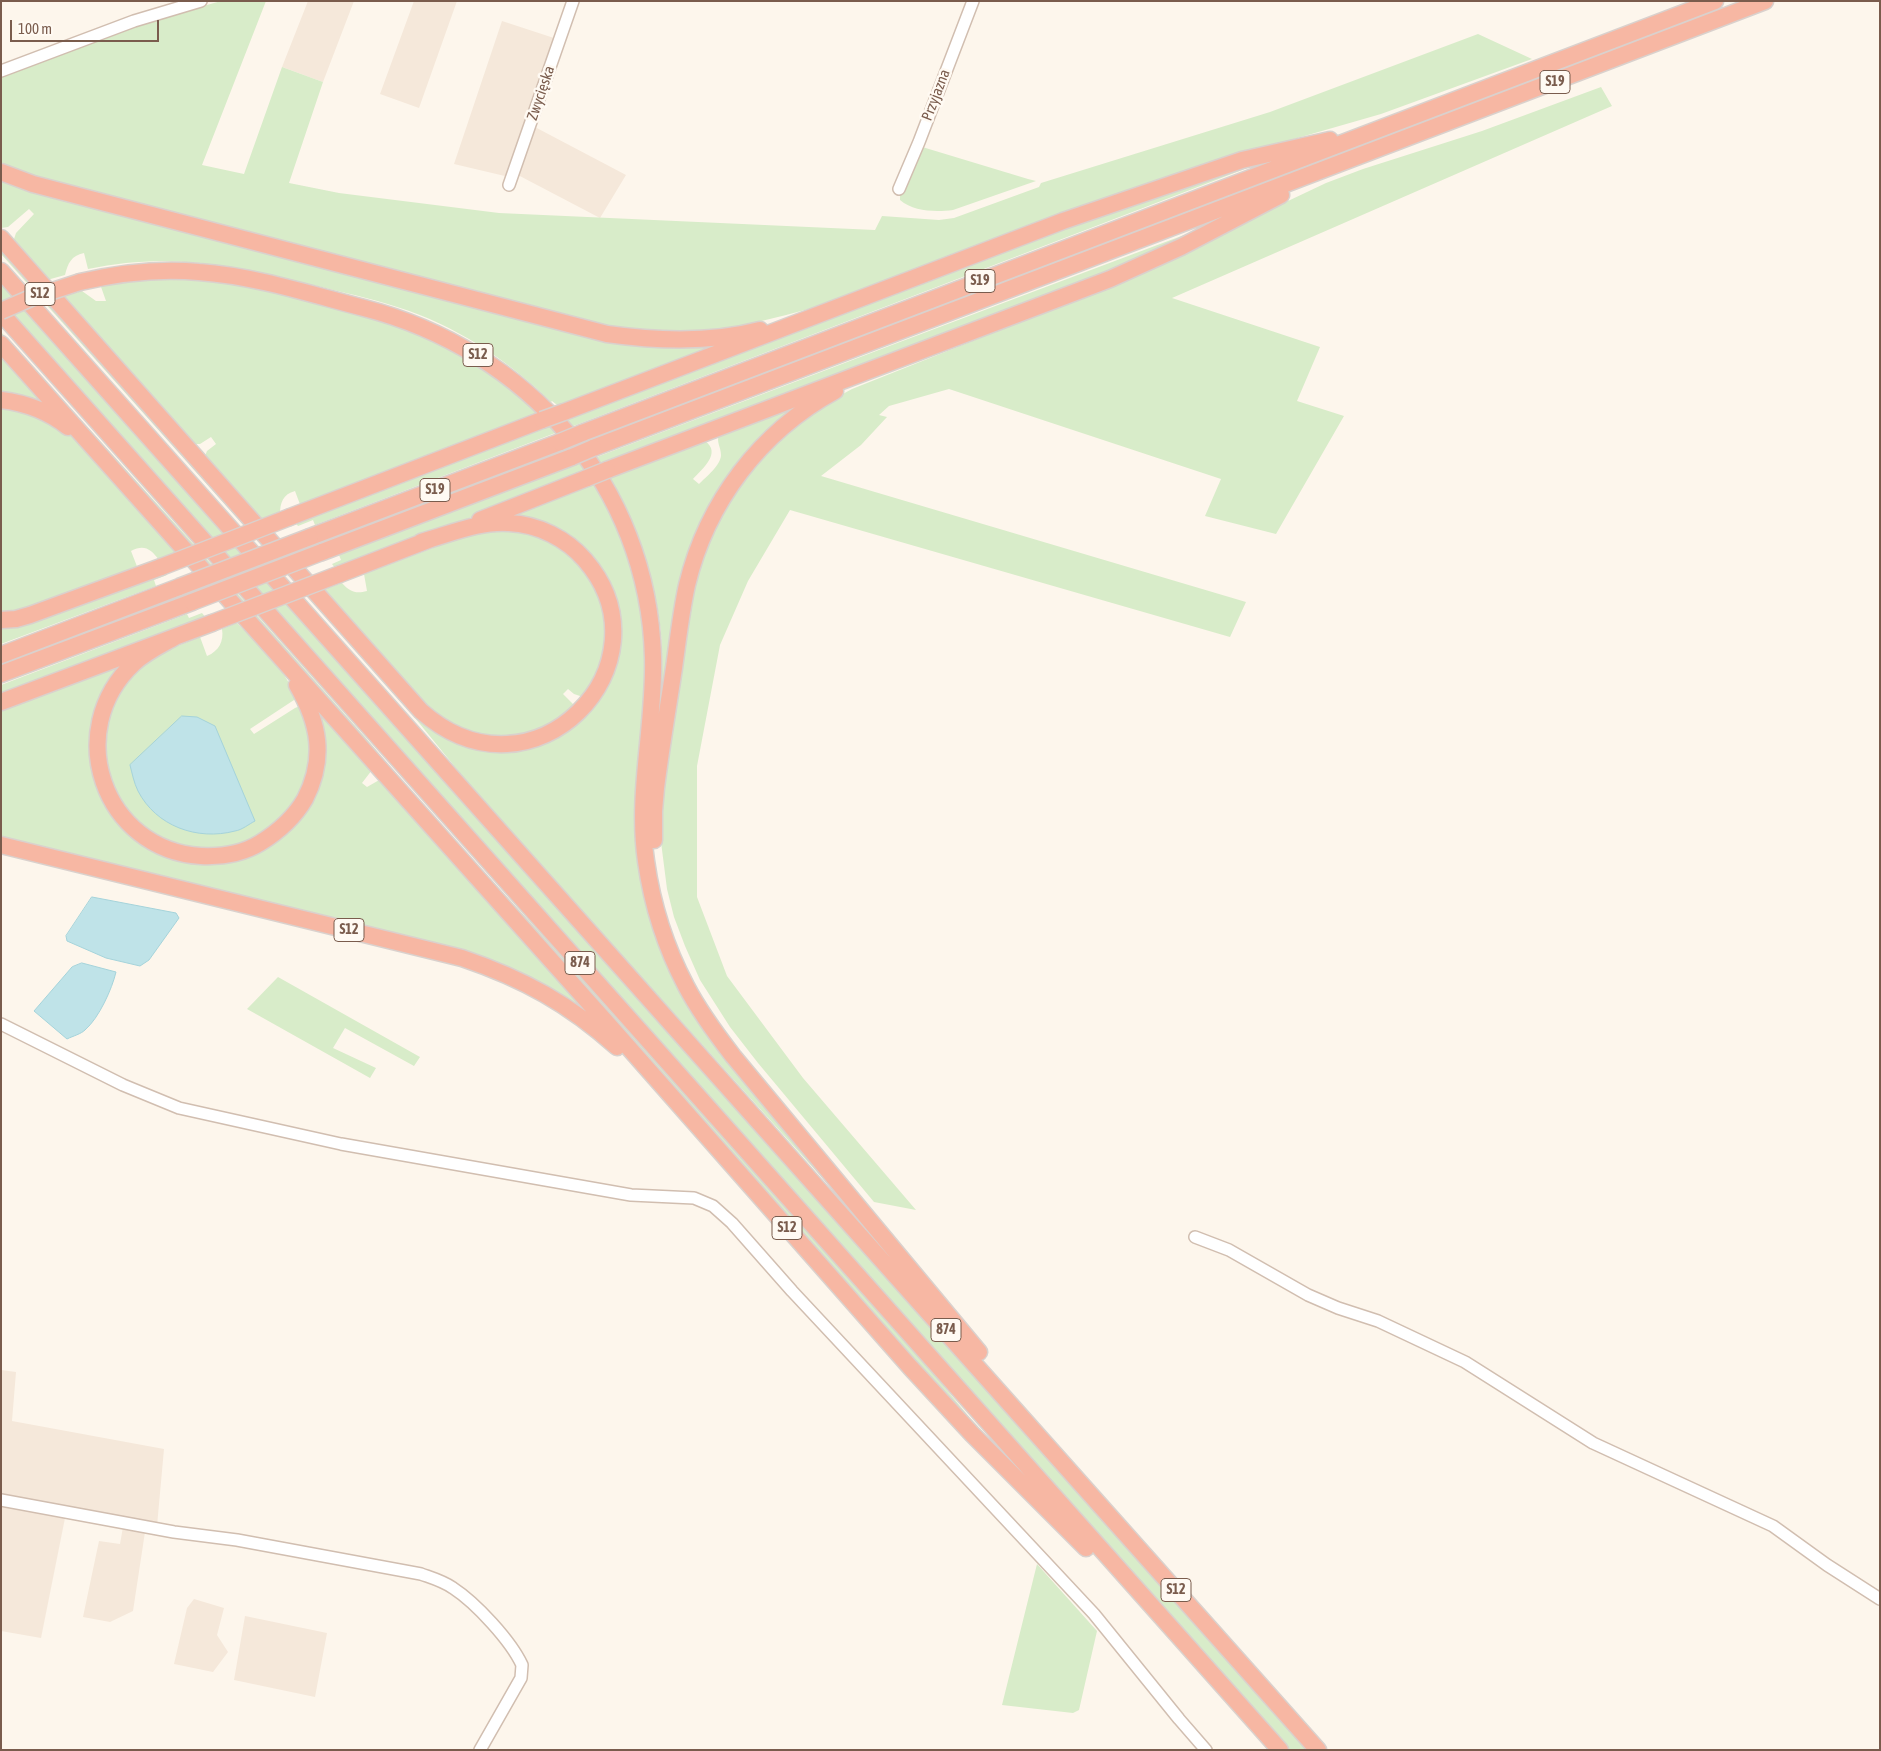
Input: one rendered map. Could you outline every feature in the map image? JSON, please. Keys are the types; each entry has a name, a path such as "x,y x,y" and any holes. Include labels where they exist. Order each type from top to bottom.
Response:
{"highway":[{"name":"S19","path":"1,655 1715,1"},
{"name":"S19","path":"1,674 1764,1"},
{"path":"1,620 30,614 161,567 1063,221 1242,160 1378,130"},
{"path":"1,702 1055,300 1152,261 1345,162"},
{"path":"1,172 33,184 607,334 658,340 698,339 755,331 823,312"},
{"path":"1,238 421,711 434,723 448,732 468,740 494,745 510,744 541,737 564,725 576,716 599,685 609,660 613,636 611,611 607,597 592,568 582,555 572,546 545,531 510,523 490,523 421,542"},
{"name":"874","path":"1,270 1035,1431"},
{"name":"S12","path":"1,312 36,296 80,282 112,275 151,271 213,273 275,285 397,317 450,339 495,366 535,399 564,430 590,463 619,515 633,549 643,581 650,617 653,660 652,707 643,800 643,834 650,885 668,948"},
{"name":"874","path":"1,312 814,1225 1157,1614"},
{"path":"1,344 273,647 663,1088"},
{"path":"892,361 817,402 766,442 742,469 712,516 699,548 684,601 660,757 654,811 654,840 659,894 668,948 687,988 710,1026 1013,1393 1035,1431"},
{"path":"1,400 30,405 46,413 75,432 104,458"},
{"path":"175,637 153,649 134,663 110,692 100,716 98,727 98,762 109,796 114,806 126,820 150,840 175,851 191,855 224,856 253,847 276,833 294,815 302,804 313,781 317,758 316,726 304,698 273,647"},
{"name":"S12","path":"1,844 462,958 528,984 568,1008 609,1040 663,1088 972,1434 1089,1551 1157,1614 1280,1750"},
{"name":"S12","path":"1035,1431 1318,1750"}],"street":[{"path":"1,71 134,21 201,1"},
{"name":"Zwycięska","path":"509,185 573,1"},
{"name":"Przyjazna","path":"899,189 973,1"},
{"path":"1,1024 123,1085 178,1108 341,1144 631,1194 694,1198 713,1206 732,1223 798,1299 1094,1614 1179,1720 1206,1750"},
{"path":"1196,1237 1229,1250 1308,1295 1378,1322 1465,1362 1593,1444 1773,1526 1827,1565 1880,1599"},
{"path":"1,1500 174,1532 237,1540 421,1574 439,1580 455,1589 481,1613 504,1638 522,1666 523,1672 518,1683 480,1750"}],"shaded area":[{"path":"308,1 354,1 323,82 282,67"},
{"path":"414,1 457,1 419,108 380,94"},
{"path":"502,21 557,39 509,177 454,164"},
{"path":"533,126 626,175 600,218 516,174"},
{"path":"1,1370 16,1372 12,1421 164,1449 157,1526 1,1498"},
{"path":"1,1505 65,1518 41,1638 1,1631"},
{"path":"123,1527 145,1532 133,1611 110,1622 83,1617 99,1541 120,1544"},
{"path":"194,1599 224,1608 217,1635 228,1652 213,1672 174,1664 187,1608"},
{"path":"245,1616 327,1633 315,1697 234,1680"}],"green space":[{"path":"221,1 266,1 202,165 244,174 282,67 323,82 289,183 339,193 499,213 875,230 882,216 939,220 954,218 1039,187 1041,183 1270,112 1478,34 1532,59 1381,114 1214,162 823,305 743,325 703,331 661,332 620,328 552,313 34,176 1,165 1,76 140,24"},
{"path":"1601,87 1612,106 1172,298 1320,347 1297,401 1344,416 1276,534 1205,516 1221,479 949,389 889,406 879,415 887,417 861,445 821,476 1246,602 1230,637 790,510 748,581 720,645 697,766 697,897 727,976 803,1078 916,1210 874,1202 730,1027 700,980 674,917 667,889 661,842 661,802 696,572 723,508 748,470 779,437 817,408 852,389 1098,291 1326,183 1363,169 1482,131"},
{"path":"1468,102 1470,107 317,546 314,542"},
{"path":"919,146 1036,181 953,210 932,211 918,209 900,200 900,195"},
{"path":"1284,154 315,525 313,520 298,526 293,520 531,429 932,280 1173,187"},
{"path":"1,176 570,330 738,341 561,408 551,402 499,358 460,334 419,315 355,295 256,272 201,263 174,261 146,262 88,269 84,253 76,256 71,261 65,275 47,280 13,242 16,233 34,214 29,209 8,227 1,228"},
{"path":"1224,220 1144,260 336,569 332,564 341,560 339,555"},
{"path":"1,243 419,715 434,729 463,744 547,740 613,663 598,569 504,516 595,483 620,534 637,587 644,622 646,679 637,793 674,978 870,1231 482,800 415,718 1,254"},
{"path":"1,277 1309,1750 1289,1750 1,305"},
{"path":"139,278 208,279 266,290 392,322 436,340 508,384 539,416 301,507 295,491 291,492 283,499 280,514 261,521 205,456 207,451 216,444 211,437 200,444 193,444 60,297 82,291 96,301 106,301 100,284"},
{"path":"1,332 190,540 366,738 425,808 557,951 928,1367 970,1418 1017,1468 965,1420 1,338"},
{"path":"1,351 51,407 1,395"},
{"path":"808,400 718,497 660,716 662,647 656,602 638,539 610,477 705,441 712,451 709,461 693,479 699,484 719,463 721,452 718,440 719,435"},
{"path":"1,406 56,424 71,435 176,553 159,560 147,549 136,549 131,551 138,569 26,610 1,613"},
{"path":"486,530 529,533 549,540 562,549 574,560 593,586 605,616 607,630 601,668 583,697 574,694 568,689 563,694 573,704 574,708 540,730 501,737 470,733 433,712 323,590 342,583 353,592 367,591 364,574 462,537"},
{"path":"164,570 167,575 154,580 156,586 1,644 1,625"},
{"path":"183,592 187,597 1,666 1,661"},
{"path":"202,613 207,619 1,697 1,685 187,614 189,618"},
{"path":"237,623 278,667 295,697 294,700 250,729 254,734 300,706 310,727 311,760 300,795 281,821 253,840 218,850 193,849 160,839 126,813 106,775 105,725 121,688 145,662 165,651 200,637 207,656 220,645 222,629"},
{"path":"130,659 91,737 129,830 216,861 304,811 316,707 372,770 362,783 367,787 381,779 595,1018 551,990 1,838 1,708"},
{"path":"278,977 420,1057 414,1066 345,1028 333,1048 376,1068 370,1078 247,1009"},
{"path":"1037,1564 1097,1631 1079,1710 1073,1713 1002,1705"}],"water":[{"path":"182,716 197,717 215,726 255,821 238,830 221,834 192,832 167,822 146,803 138,791 130,765"},
{"path":"92,897 176,913 179,918 149,960 140,966 106,958 67,941 66,936"},
{"path":"82,963 116,972 108,995 90,1025 79,1034 67,1039 34,1011 72,967"}]}
